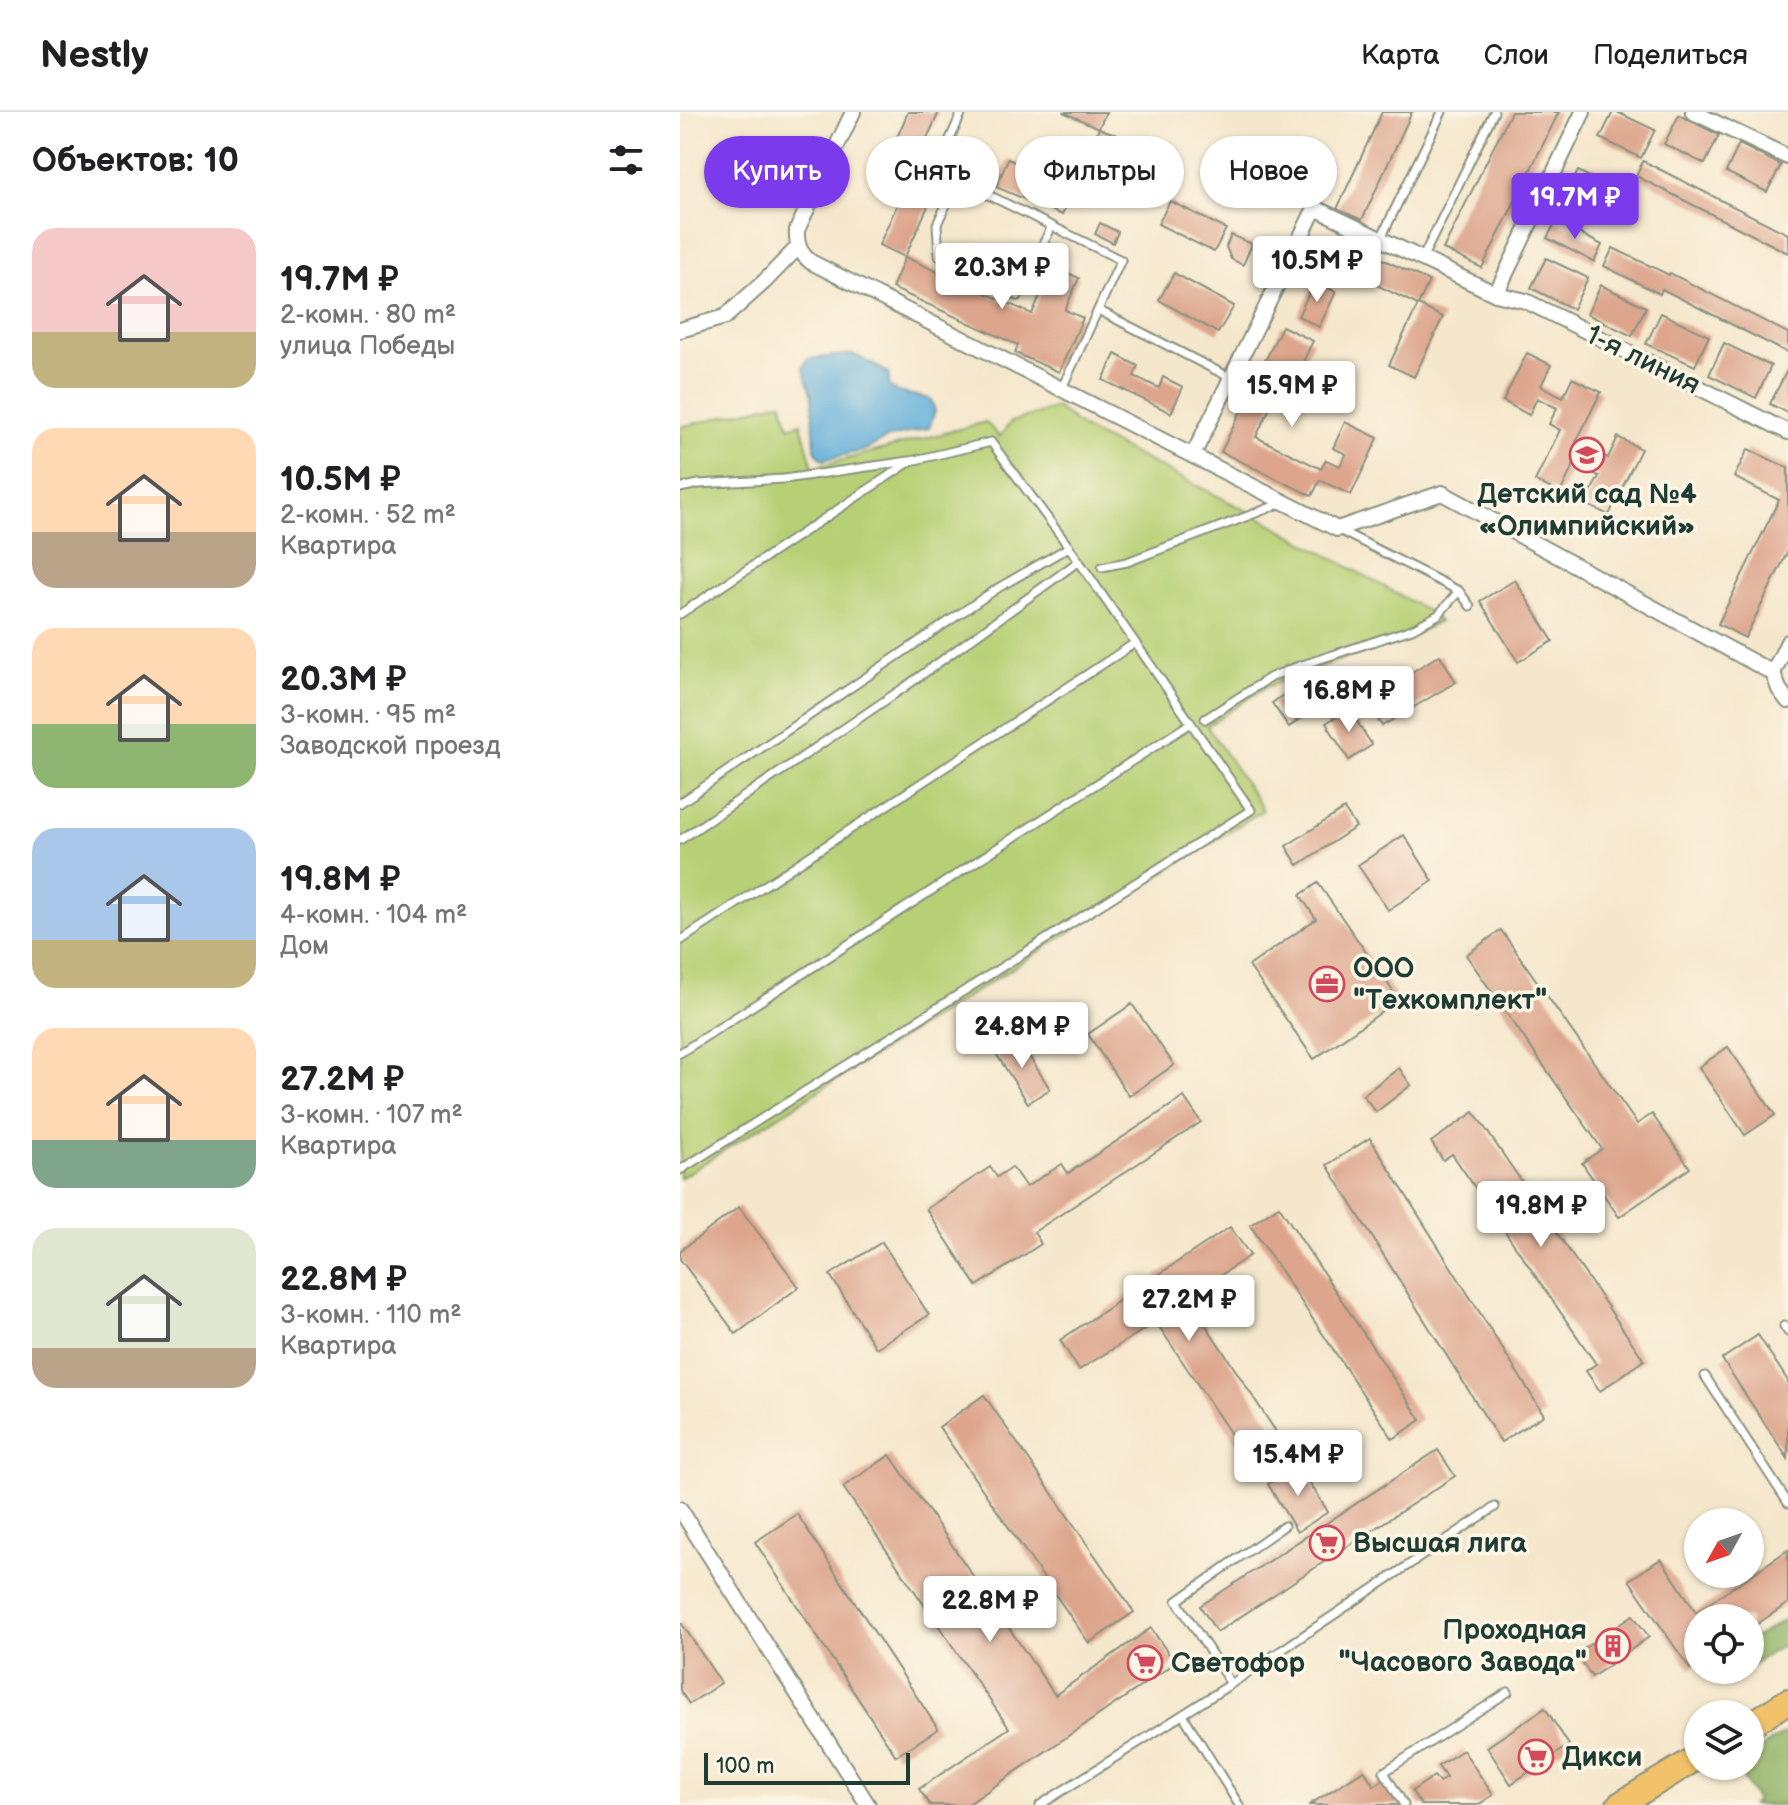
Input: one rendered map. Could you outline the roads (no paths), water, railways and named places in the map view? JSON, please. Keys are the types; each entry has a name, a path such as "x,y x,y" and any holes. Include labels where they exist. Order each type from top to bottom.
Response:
{"main road":[{"path":"1764,1716 1788,1701"},
{"path":"1632,1802 1684,1767"}],"street":[{"path":"853,112 797,230 798,247 811,262 1337,529 1442,493 1773,673 1788,701"},
{"path":"1496,294 1583,112"},
{"path":"1693,112 1788,157"},
{"name":"1-я линия","path":"1231,378 1315,208 1496,294 1526,301 1788,432"},
{"path":"680,330 725,317 798,247"},
{"path":"1193,455 1231,378"},
{"path":"1773,673 1788,642"},
{"path":"680,1509 868,1805"}],"lane":[{"path":"951,136 962,112"},
{"path":"1381,238 1442,112"},
{"path":"1423,257 1494,112"},
{"path":"999,200 1121,260 1061,389"},
{"path":"945,208 937,224 939,256 1018,296 1052,226"},
{"path":"1098,310 1231,378"},
{"path":"680,488 784,479 911,461 991,442 1079,561 1251,810 680,1170"},
{"path":"680,614 911,461"},
{"path":"1102,567 1127,562 1284,502"},
{"path":"1337,529 1459,591 1470,606"},
{"path":"680,803 998,588 1069,547"},
{"path":"680,840 905,687 1079,561"},
{"path":"1205,719 1271,677 1412,629 1438,615 1459,591"},
{"path":"680,941 1135,643"},
{"path":"680,1053 1191,723"},
{"path":"1705,1376 1788,1503"},
{"path":"1040,1805 1231,1684 1495,1507"},
{"path":"1231,1684 1177,1601 1284,1526"},
{"path":"1404,1805 1384,1772 1508,1692"},
{"path":"1183,1715 1239,1805"}],"water":[{"path":"853,354 889,373 889,386 898,392 931,399 935,411 929,428 887,438 865,450 823,460 815,450 812,397 803,367 808,359"}],"place":[{"name":"Детский сад №4 «Олимпийский»","path":"1587,455"},
{"name":"ООО \"Техкомплект\"","path":"1327,984"},
{"name":"Высшая лига","path":"1327,1543"},
{"name":"Проходная \"Часового 3авода\"","path":"1613,1646"},
{"name":"Светофор","path":"1145,1663"},
{"name":"Дикси","path":"1536,1757"}]}
